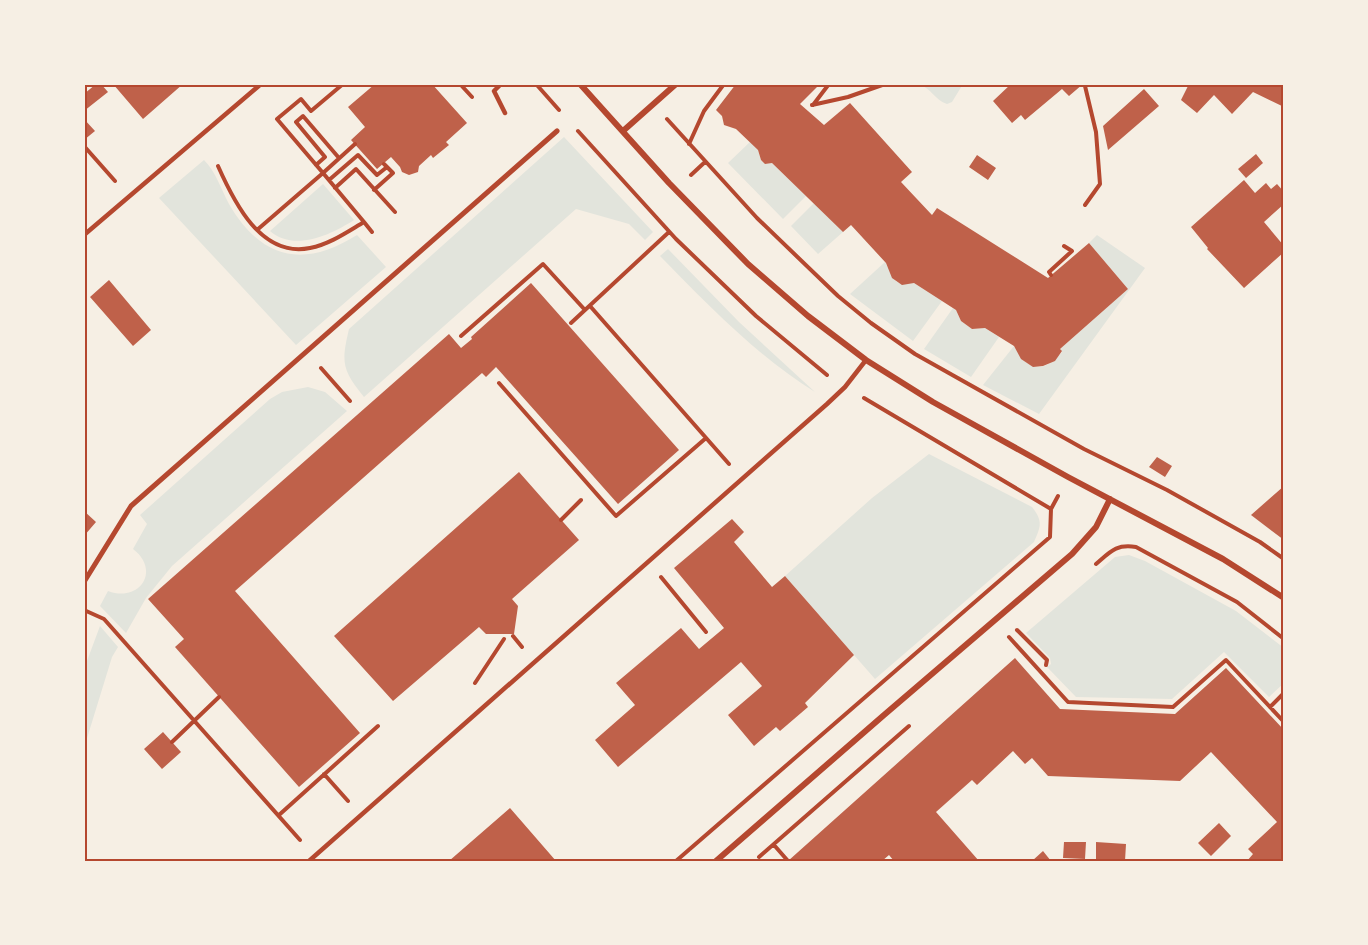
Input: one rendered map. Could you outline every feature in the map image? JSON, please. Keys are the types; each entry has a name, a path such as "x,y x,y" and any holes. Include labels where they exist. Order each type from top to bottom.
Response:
{"street":[{"path":"580,84 669,183 748,264 808,316 866,360 933,402 1223,559 1284,598"},
{"path":"623,131 676,84"},
{"path":"84,582 131,506 557,131"},
{"path":"716,861 1072,555 1096,527 1110,499"}],"lane":[{"path":"84,235 261,84"},
{"path":"501,84 494,91 505,113"},
{"path":"309,861 833,398 845,387 866,360"}],"path":[{"path":"343,84 311,111 300,99 277,119 372,232"},
{"path":"689,144 704,111 724,84"},
{"path":"829,84 812,105 848,97 885,84"},
{"path":"1085,87 1096,132 1100,184 1085,205"},
{"path":"316,165 325,157 296,122 303,116 339,158"},
{"path":"681,135 757,218 838,296 915,354 1093,454 1221,520 1260,542 1284,559"},
{"path":"257,230 355,144"},
{"path":"84,146 129,197"},
{"path":"329,180 358,155 377,176 385,166 393,173 374,190"},
{"path":"218,166 238,206 257,230 273,243 288,249 309,248 329,242 364,222"},
{"path":"335,188 356,169 394,212"},
{"path":"571,323 669,232"},
{"path":"1051,275 1049,272 1072,251 1064,246"},
{"path":"461,336 543,264 585,310"},
{"path":"590,306 742,478"},
{"path":"306,352 350,401"},
{"path":"499,383 616,516 706,438"},
{"path":"561,520 581,500"},
{"path":"676,861 1050,537"},
{"path":"1126,545 1136,547 1237,602 1284,639"},
{"path":"648,561 706,632"},
{"path":"84,610 104,619 315,856"},
{"path":"1017,630 1047,660 1046,665"},
{"path":"513,636 516,640"},
{"path":"1009,637 1068,702 1173,707 1226,660 1284,722"},
{"path":"473,686 504,639"},
{"path":"1270,707 1284,693"},
{"path":"172,742 219,697"},
{"path":"279,815 378,726"},
{"path":"324,774 361,816"},
{"path":"774,845 785,860"}],"shaded area":[{"path":"919,84 963,84 952,102 947,104"},
{"path":"564,137 653,232 645,240 629,224 576,209 364,397 351,380 345,366 344,358 349,329"},
{"path":"750,142 758,150 765,164 772,163 806,196 783,219 728,163"},
{"path":"204,160 212,170 241,223 269,247 285,253 301,255 337,246 357,235 386,267 296,345 159,198"},
{"path":"323,184 354,220 324,236 301,241 280,237 270,231"},
{"path":"814,203 843,232 818,254 791,226"},
{"path":"1097,235 1145,268 1039,414 983,385 1014,346 1030,365 1042,367 1048,364 1062,352 1060,349 1128,289 1089,243"},
{"path":"668,249 739,322 815,392 793,378 753,346 715,311 660,256"},
{"path":"885,262 895,280 907,284 914,283 942,301 913,341 850,294"},
{"path":"953,308 961,321 972,329 985,328 999,337 971,377 924,349"},
{"path":"308,387 325,392 347,411 172,566 146,598 126,633 100,606 108,591 119,594 129,592 137,589 143,582 146,575 145,566 141,557 133,549 147,524 140,515 270,399 282,392"},
{"path":"929,454 1032,507 1038,516 1039,528 1034,542 875,679 785,576 872,498"},
{"path":"1129,555 1145,561 1236,611 1284,648 1284,683 1269,697 1224,652 1172,699 1076,697 1047,667 1051,664 1050,658 1026,633 1115,557"},
{"path":"100,626 118,647 112,657 84,748 84,669"}],"building":[{"path":"96,84 101,84 108,92 84,111 84,94"},
{"path":"113,84 183,84 143,119"},
{"path":"375,84 432,84 467,123 446,142 449,145 433,158 431,155 419,166 418,172 409,175 402,172 391,157 377,169 351,140 365,127 348,107"},
{"path":"736,84 820,84 800,104 824,125 850,103 912,172 901,182 932,215 937,208 1048,278 1089,243 1128,289 1060,349 1062,351 1055,361 1033,367 1021,359 1014,346 985,328 972,329 961,321 956,310 914,283 902,285 892,278 886,263 851,225 843,232 772,163 765,164 758,150 736,129 724,125 722,116 716,110"},
{"path":"1011,84 1083,84 1069,96 1062,89 1025,120 1021,115 1012,123 993,101"},
{"path":"1189,84 1284,84 1284,107 1253,92 1232,114 1214,95 1197,113 1181,100"},
{"path":"1144,89 1159,106 1108,150 1103,126"},
{"path":"84,119 95,131 84,140"},
{"path":"1256,154 1263,163 1246,178 1238,169"},
{"path":"977,155 996,168 988,180 969,167"},
{"path":"1244,180 1255,193 1266,183 1271,189 1277,184 1284,192 1284,204 1264,222 1284,246 1284,252 1244,288 1207,249 1191,227"},
{"path":"109,280 151,330 133,346 90,297"},
{"path":"531,283 679,450 618,504 496,367 486,377 482,373 235,591 360,733 299,787 175,647 184,639 148,599 449,334 461,348"},
{"path":"1157,457 1172,466 1165,477 1149,467"},
{"path":"519,472 579,540 512,599 518,606 514,634 486,634 479,627 393,701 334,636"},
{"path":"1284,486 1284,540 1251,515"},
{"path":"84,511 96,522 84,536"},
{"path":"732,519 744,532 734,542 772,587 785,576 854,655 805,703 808,707 780,731 776,727 754,746 728,715 762,686 741,662 618,767 595,740 635,705 616,683 681,628 699,649 724,628 674,568"},
{"path":"1015,658 1060,709 1175,714 1226,668 1284,730 1284,861 1247,861 1253,854 1248,849 1277,822 1211,752 1180,781 1048,776 1032,758 1025,764 1013,751 977,785 972,780 936,812 979,861 894,861 889,855 882,861 788,861"},
{"path":"163,732 181,752 162,769 144,749"},
{"path":"510,808 556,861 449,861"},
{"path":"1219,823 1231,836 1211,856 1198,843"},
{"path":"1064,842 1086,842 1085,859 1063,858"},
{"path":"1096,842 1126,844 1125,861 1096,861"},
{"path":"1043,851 1051,861 1032,861"}]}
